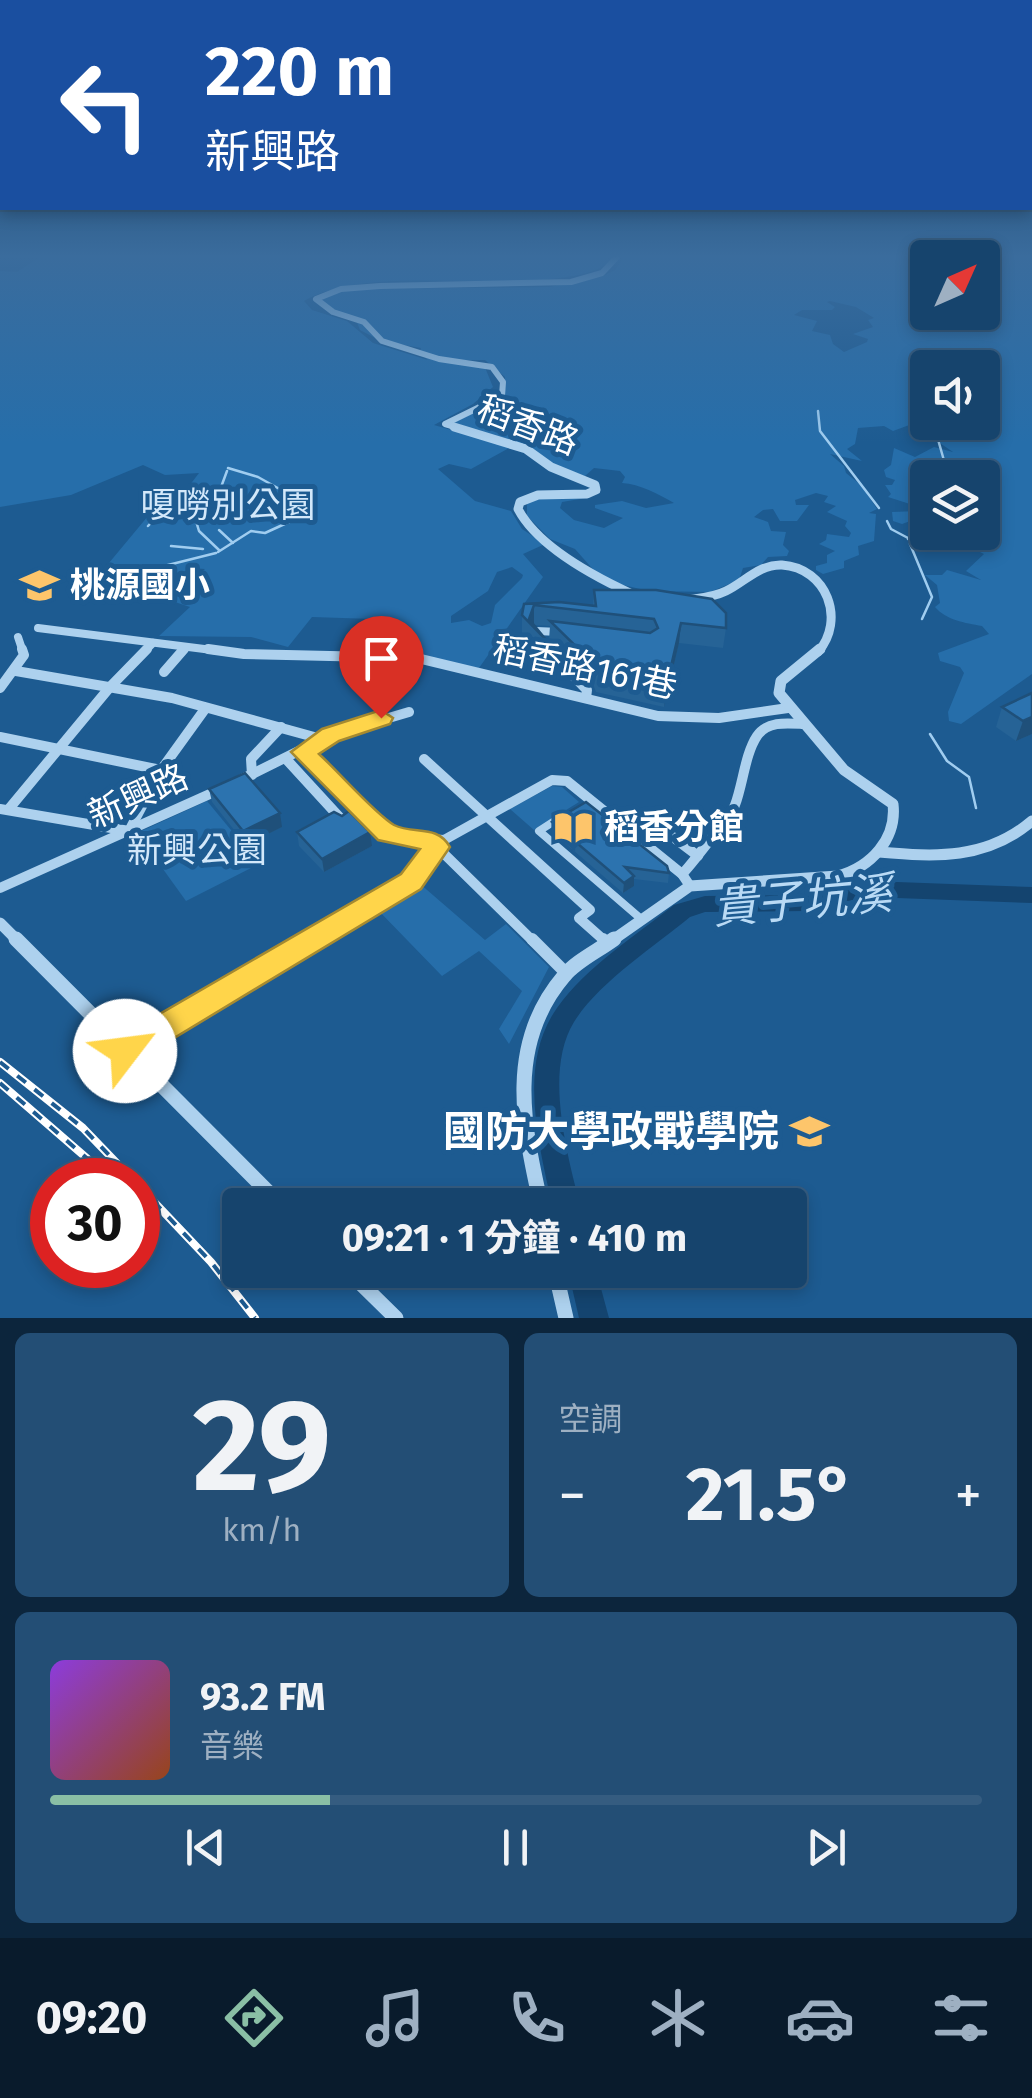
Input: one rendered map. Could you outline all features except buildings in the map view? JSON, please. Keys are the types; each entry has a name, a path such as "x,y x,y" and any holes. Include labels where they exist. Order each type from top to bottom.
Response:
{"street":[{"name":"稻香路","path":"353,319 364,322 371,334 387,344 437,359 477,359 492,367 503,382 502,396 445,424 521,447 551,466 595,484 595,492 588,495 530,496 520,502 520,514 527,526 600,579 639,596"},
{"path":"125,1051 400,889 411,882 437,843 552,780 567,781 686,880 838,876 853,872 879,852 895,822 893,804 884,794 844,770 779,693 781,681 818,653 833,628 832,607 809,573 786,564 771,565 718,595 670,600"},
{"name":"稻香路161巷","path":"38,628 184,649 430,661 678,718 739,716 788,708"},
{"path":"578,635 536,631 536,637 587,690 586,698"},
{"path":"0,688 24,655 18,637"},
{"path":"4,810 152,644"},
{"path":"164,672 184,649"},
{"path":"16,671 110,687 325,740"},
{"path":"4,810 128,831 161,770 205,709"},
{"name":"新興路","path":"0,888 286,760 330,735 409,712"},
{"path":"538,1188 519,1094 521,1066 534,1024 551,991 566,973 686,880 710,833 733,811 757,736 764,727 802,724"},
{"path":"252,775 250,759 281,727"},
{"path":"0,737 161,770"},
{"path":"303,752 387,834 437,843 566,973"},
{"path":"424,759 590,910 578,918 606,942"},
{"path":"286,760 343,821"},
{"path":"589,800 539,831 640,918"},
{"path":"646,816 698,856"},
{"path":"879,852 941,857 986,852 1006,843 1032,822"},
{"path":"0,923 264,1188"},
{"path":"366,1288 396,1318"},
{"path":"559,1288 566,1318"}],"green space":[{"name":"嗄嘮別公園","path":"0,319 339,319 373,343 428,360 419,353 421,348 381,341 360,330 353,319 807,319 817,321 812,331 830,335 833,344 844,352 867,342 868,339 853,334 873,327 868,320 872,319 910,319 910,330 1000,330 1000,319 1032,319 1032,674 961,724 949,721 948,712 964,673 960,667 940,661 938,653 989,634 982,626 939,611 935,607 940,603 937,585 925,575 942,575 947,570 981,580 966,571 984,554 976,550 1000,550 1000,460 910,460 910,504 888,497 891,494 885,485 892,485 895,480 886,477 884,470 891,465 894,448 915,457 934,447 953,452 935,440 1000,440 1000,350 910,350 910,425 893,431 884,426 858,428 855,444 847,449 862,461 830,454 861,485 877,509 869,513 876,514 874,541 858,546 859,555 844,561 844,568 823,574 816,570 835,551 819,544 827,534 849,537 851,533 845,526 847,521 827,512 836,506 824,502 828,496 816,493 795,500 796,505 809,505 797,521 780,521 773,509 754,517 768,522 771,531 786,532 783,545 789,551 787,556 768,557 761,565 743,568 739,580 710,592 649,591 614,583 598,575 575,549 550,539 527,516 527,503 533,499 586,498 562,502 560,508 574,520 604,528 623,518 595,505 622,501 646,508 674,503 642,487 622,483 625,477 620,471 594,468 585,476 452,422 505,396 505,377 485,360 435,360 484,365 493,387 473,404 434,425 511,447 471,469 449,464 438,469 475,501 511,511 522,529 545,544 523,554 543,577 479,668 371,651 373,619 312,617 288,647 251,637 159,636 190,607 172,601 176,591 205,569 190,568 165,596 117,602 96,598 89,587 158,504 186,490 199,473 165,475 143,465 71,495 0,507","holes":["512,567 523,575 495,605 491,623 451,623 451,616 488,591 497,572"]},
{"path":"910,511 910,521 893,521 892,512"},
{"path":"552,786 562,787 579,802 534,830 510,809"},
{"name":"新興公園","path":"207,801 259,864 186,901 137,833"},
{"path":"419,883 485,940 506,924 549,967 509,1044 499,1029 522,991 479,951 442,976 376,908"}],"waterway":[{"path":"818,411 820,431 879,508"},
{"path":"938,440 944,460"},
{"path":"228,468 258,477 301,501"},
{"path":"198,518 217,498 227,471"},
{"path":"148,526 180,502"},
{"path":"233,543 251,531 265,533 313,511 303,503"},
{"path":"196,521 199,531 219,550"},
{"path":"887,521 891,529 908,538"},
{"path":"219,530 233,543"},
{"path":"218,552 233,543"},
{"path":"171,546 203,549"},
{"path":"912,550 932,597 922,619"},
{"path":"133,566 164,566 216,553"},
{"path":"930,734 947,761 969,777 976,808"},
{"name":"貴子坑溪","path":"562,1188 551,1140 547,1074 565,1016 594,983 682,911 705,904 806,903 852,892 1032,895"},
{"name":"貴子坑溪","path":"590,979 595,981"},
{"name":"貴子坑溪","path":"586,1288 594,1318"}],"railway":[{"path":"0,1062 83,1128 112,1158"},
{"path":"0,1083 87,1158"},
{"path":"160,1208 211,1262 255,1318"}],"place":[{"name":"桃源國小","path":"40,585"},
{"name":"稻香分館","path":"574,827"},
{"name":"國防大學政戰學院","path":"809,1131"}],"route":[{"path":"125,1051 411,882 437,847 430,841 387,834 303,752 330,735 381,718"}]}
